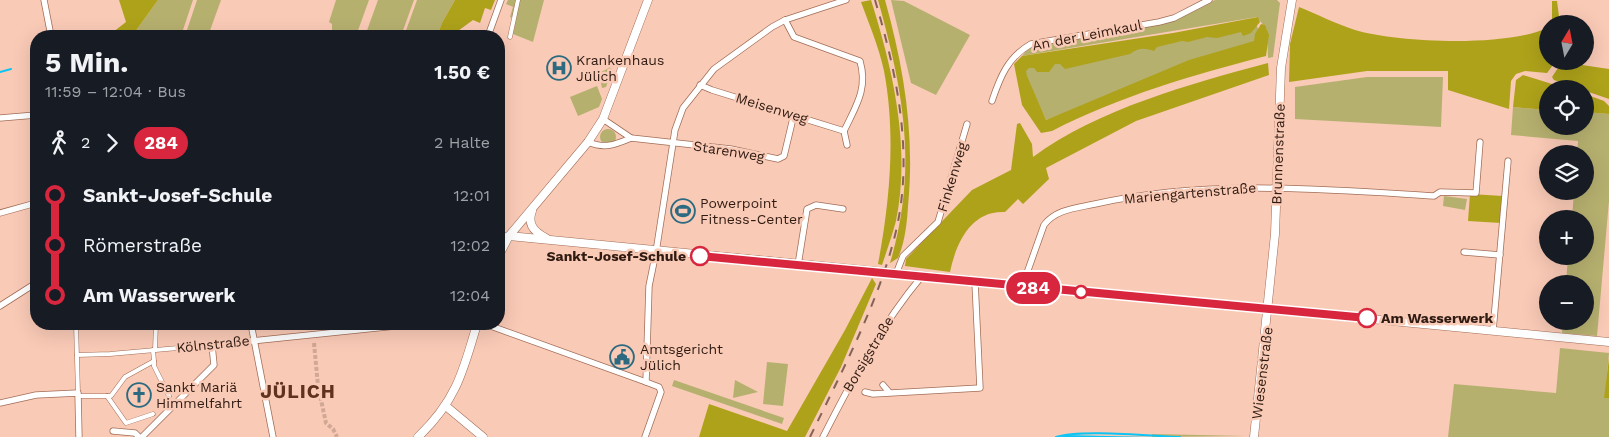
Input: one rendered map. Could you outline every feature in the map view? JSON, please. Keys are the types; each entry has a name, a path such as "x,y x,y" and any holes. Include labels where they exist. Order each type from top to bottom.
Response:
{"main road":[{"path":"505,244 509,236 588,142 603,119 648,0"},
{"name":"Brunnenstraße","path":"1269,308 1278,186 1281,68 1292,0"},
{"path":"534,207 529,220 531,226 541,236 550,240"},
{"path":"509,236 656,252 1022,287 1269,308 1609,342"},
{"name":"Wiesenstraße","path":"1254,436 1269,308"},
{"path":"418,437 447,407 457,385 475,330"},
{"path":"447,407 483,437"}],"street":[{"path":"44,0 50,30"},
{"path":"490,30 501,0"},
{"path":"510,37 518,0"},
{"path":"822,0 825,7"},
{"path":"646,382 649,286 656,252 672,143 683,108 700,84 714,69 785,20 846,0"},
{"name":"An der Leimkaul","path":"992,101 1009,61 1030,44 1159,22 1174,18 1209,0"},
{"path":"785,20 794,37 860,61 864,77 858,102 844,130 847,145"},
{"name":"Meisenweg","path":"700,84 712,90 844,130"},
{"name":"Starenweg","path":"631,138 731,149 778,159 784,156 794,114"},
{"path":"0,118 30,116"},
{"path":"603,119 631,138"},
{"name":"Finkenweg","path":"896,274 903,256 938,222 967,124"},
{"path":"588,142 603,147 610,147 631,138"},
{"name":"Mariengartenstraße","path":"1022,287 1044,225 1058,213 1138,196 1210,188 1278,186 1434,196 1440,192 1476,193 1480,142"},
{"path":"1494,331 1508,161"},
{"path":"0,213 30,205"},
{"path":"798,265 807,209 816,205 843,210"},
{"path":"1464,252 1500,255"},
{"name":"Borsigstraße","path":"823,437 864,357 894,311 922,276"},
{"path":"865,392 873,394 980,388 975,282"},
{"path":"0,306 30,287"},
{"path":"76,330 79,437"},
{"path":"156,330 154,366 168,396"},
{"path":"252,330 272,437"},
{"name":"Kölnstraße","path":"77,355 212,345 349,330"},
{"path":"502,330 659,387 661,392 645,437"},
{"path":"113,431 135,433 141,437 214,366 212,345"},
{"path":"0,403 36,394 111,396 125,377 154,361"},
{"path":"883,385 889,392"},
{"path":"107,396 126,423 153,414"}],"shaded area":[{"path":"119,0 158,0 136,30 116,30 126,22"},
{"path":"158,0 193,0 183,30 136,30"},
{"path":"197,0 221,0 210,30 187,30"},
{"path":"336,0 369,0 358,30 332,30 332,24 329,22"},
{"path":"378,0 414,0 403,30 367,30"},
{"path":"417,0 455,0 439,30 406,30"},
{"path":"455,0 495,0 491,10 485,8 480,23 473,20 459,30 439,30"},
{"path":"508,0 544,0 533,42 513,34 516,19 510,17 513,7 506,4"},
{"path":"871,0 893,81 902,165 896,221 882,265 878,264 886,216 891,143 888,95 884,71 874,36 861,2"},
{"path":"878,0 885,0 892,25 898,51 909,128 910,180 908,212 898,258 890,263 899,229 904,195 904,131 895,67"},
{"path":"891,0 904,1 970,35 936,95 911,83"},
{"path":"1215,0 1277,0 1280,3 1273,57 1268,58 1267,30 1257,17 1022,56 1030,47 1169,22"},
{"path":"1552,1 1557,1 1559,15 1552,15"},
{"path":"1299,7 1355,30 1398,38 1452,41 1480,40 1506,38 1539,31 1539,70 1549,70 1547,73 1525,71 1516,74 1511,81 1509,109 1448,90 1448,71 1367,71 1289,82 1290,44"},
{"path":"1258,17 1260,22 1251,33 1243,36 1241,32 1217,38 1207,37 1188,42 1182,41 1157,47 1154,51 1139,49 1130,54 1065,69 1060,64 1055,64 1049,72 1037,72 1034,68 1029,68 1026,71 1027,76 1046,120 1189,60 1254,41 1255,34 1261,24 1265,25 1269,35 1266,56 1211,71 1130,97 1052,131 1041,133 1022,105 1014,64 1022,56 1173,33"},
{"path":"1255,22 1263,39 1046,120 1021,67"},
{"path":"1268,63 1269,75 1136,121 1046,168 1049,179 1023,204 1018,199 1005,212 983,216 974,222 967,230 956,250 950,272 905,266 906,259 972,190 1011,170 1017,124 1020,123 1032,144 1033,157 1086,125 1115,112 1177,89"},
{"path":"608,66 612,69 606,87 602,88 599,73 609,68"},
{"path":"1594,67 1609,69 1609,99 1594,94 1594,80 1554,80 1552,77 1557,70 1594,70"},
{"path":"1523,75 1539,80 1539,109 1513,107 1516,80"},
{"path":"1367,77 1443,77 1441,127 1295,119 1295,87"},
{"path":"597,86 602,99 599,107 578,116 570,97"},
{"path":"1594,97 1604,101 1609,106 1609,114 1594,113"},
{"path":"1513,107 1539,109 1539,135 1594,135 1594,113 1609,114 1609,201 1597,336 1562,333 1562,330 1594,330 1594,275 1567,275 1567,265 1594,265 1594,210 1573,210 1573,200 1594,200 1594,145 1578,145 1578,141 1511,135"},
{"path":"608,129 616,137 608,145 600,137"},
{"path":"1470,194 1503,196 1501,223 1468,221"},
{"path":"1444,196 1467,199 1465,210 1443,206"},
{"path":"872,278 876,284 841,367 805,437 699,437 709,404 787,431 845,330"},
{"path":"1560,348 1609,353 1605,398 1609,398 1609,437 1448,437 1454,384 1556,393"},
{"path":"1609,358 1609,398 1604,398"},
{"path":"767,362 788,364 783,406 763,404"},
{"path":"674,380 784,418 782,424 672,386"},
{"path":"735,380 758,392 733,398"},
{"path":"1152,434 1246,436 1152,437"}],"water":[{"path":"1065,435 1151,437 1060,437"}],"waterway":[{"path":"0,72 11,69"},
{"path":"1056,437 1081,433 1180,437"}],"tunnel":[{"path":"314,343 318,386 326,423 333,429 337,437"}],"railway":[{"path":"810,437 870,310 889,257 901,202 903,173 901,114 890,56 875,0"}],"bus line":[{"name":"284","path":"700,256 1367,318"}],"place":[{"name":"Krankenhaus Jülich","path":"559,68"},
{"name":"Powerpoint Fitness-Center","path":"683,211"},
{"name":"Sankt-Josef-Schule","path":"700,256"},
{"name":"Am Wasserwerk","path":"1367,318"},
{"name":"Amtsgericht Jülich","path":"622,357"},
{"name":"Sankt Mariä Himmelfahrt","path":"139,395"}],"district":[{"name":"JÜLICH","path":"298,391"}]}
